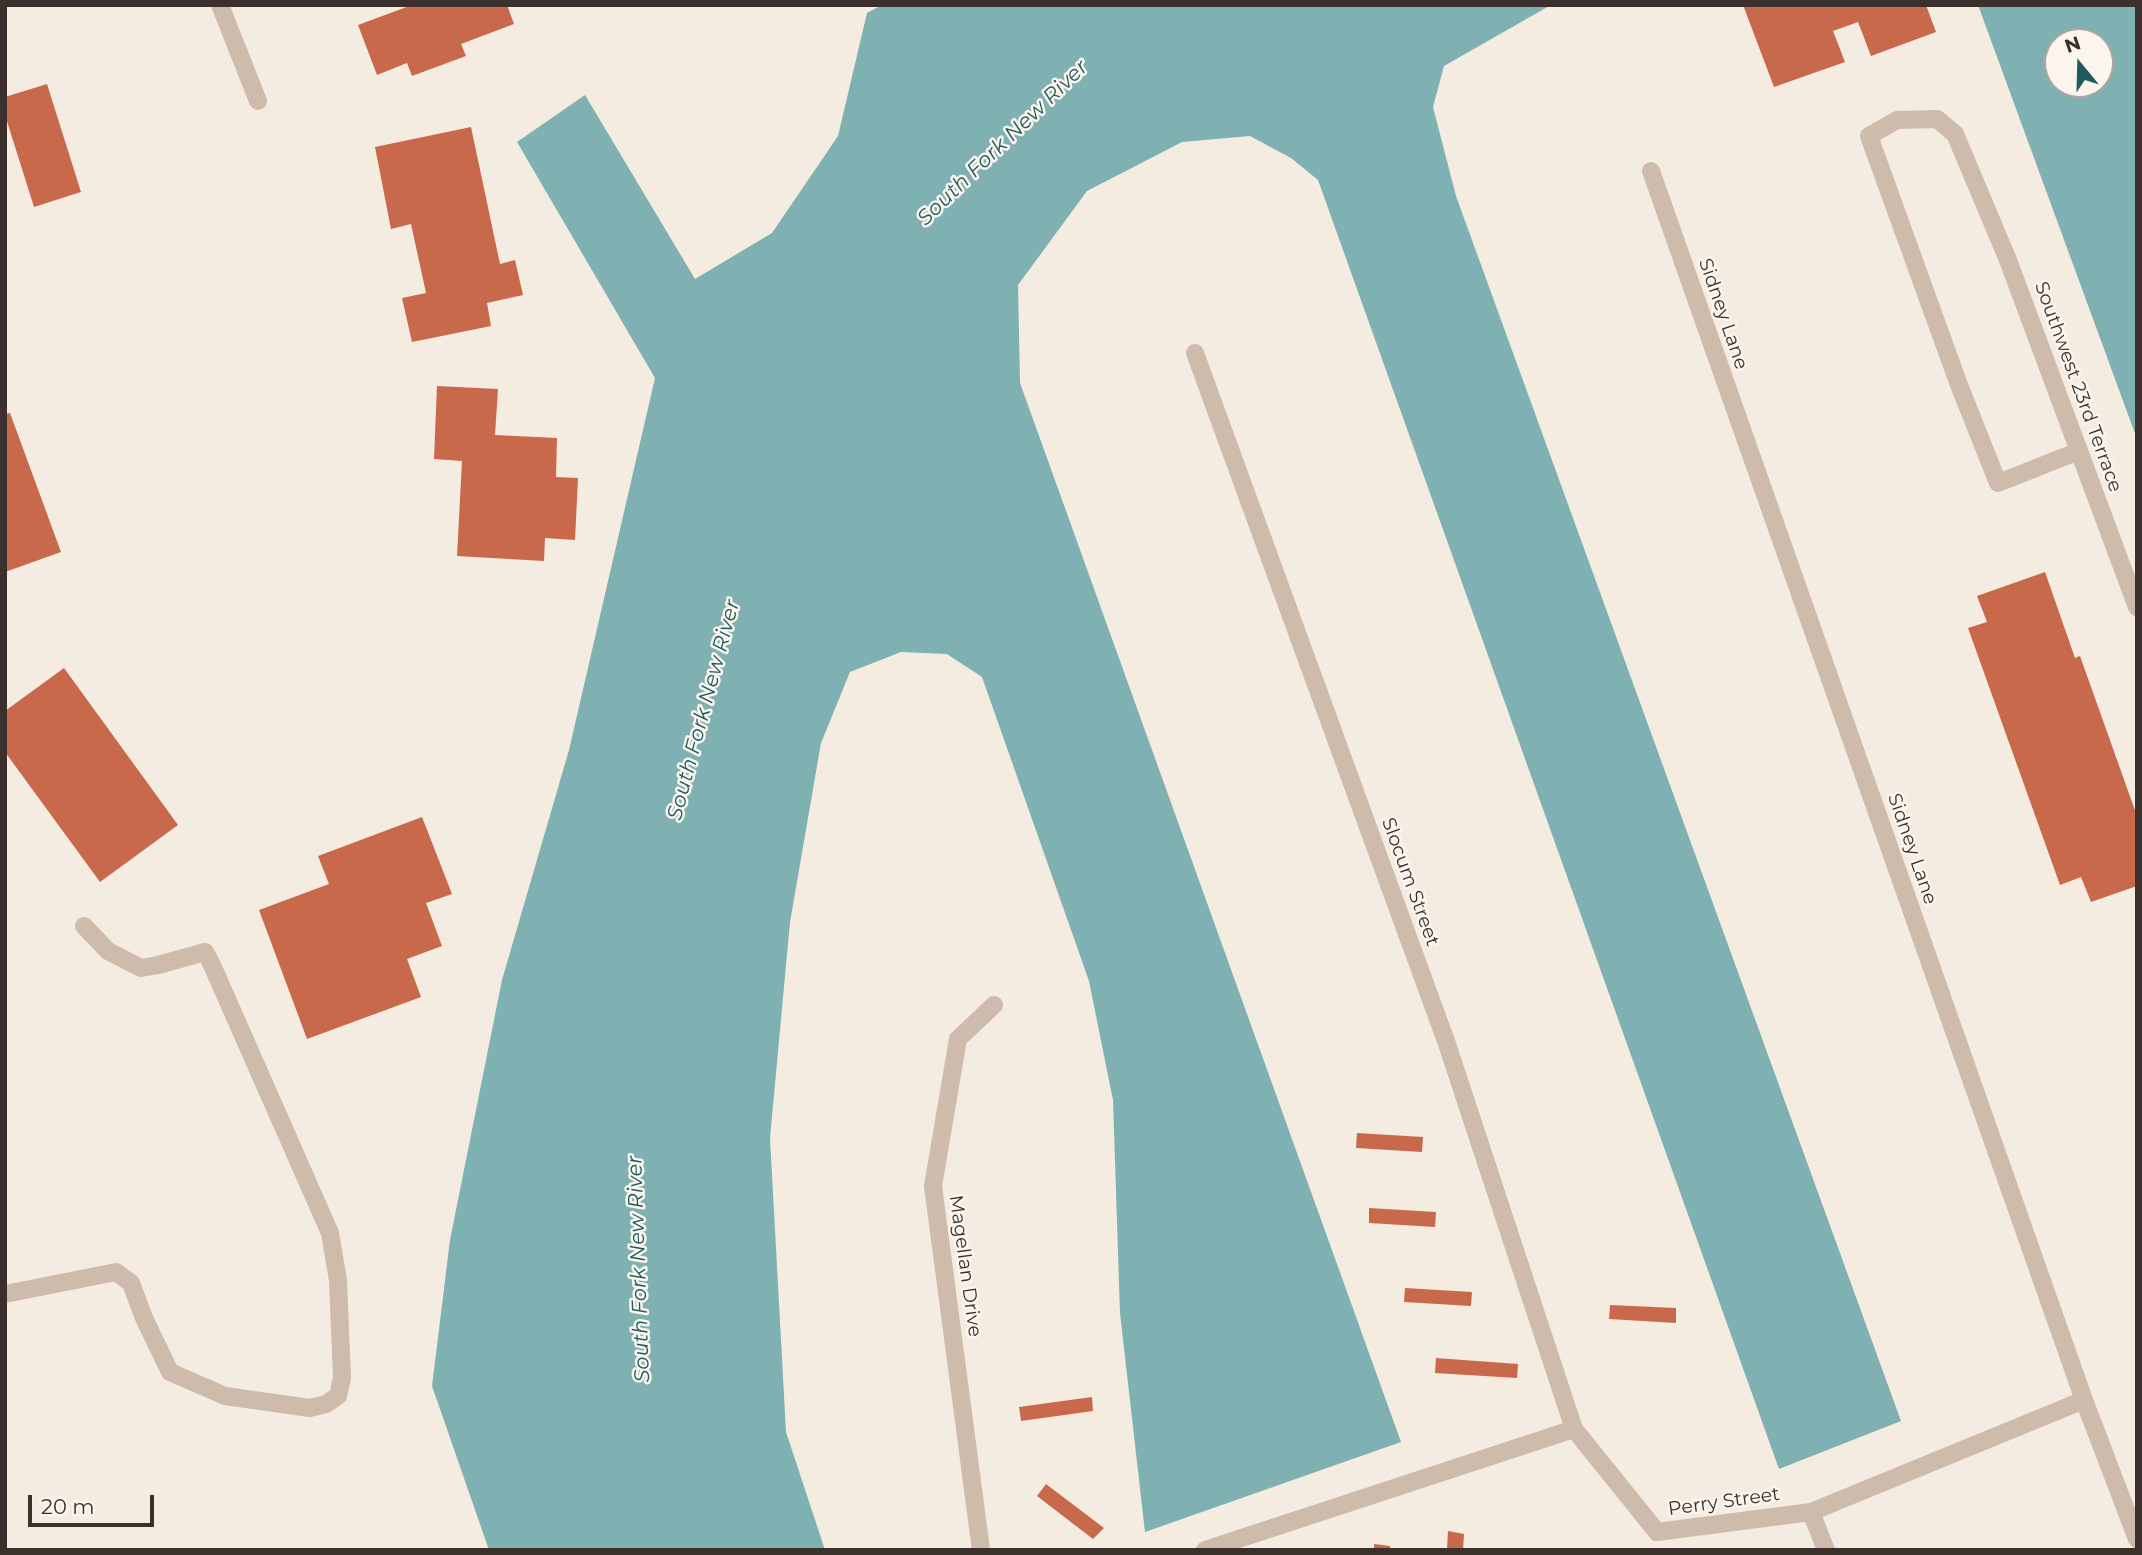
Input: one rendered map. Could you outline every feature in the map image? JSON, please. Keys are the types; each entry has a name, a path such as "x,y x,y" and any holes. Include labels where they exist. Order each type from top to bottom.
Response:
{"street":[{"path":"220,5 258,101"},
{"name":"Southwest 23rd Terrace","path":"2079,451 1998,483 1869,136 1897,120 1937,119 1955,134 2008,260 2137,607"},
{"name":"Sidney Lane","path":"1651,171 2084,1400 2137,1539"},
{"name":"Slocum Street","path":"1195,353 1446,1041 1574,1429"},
{"path":"5,1294 116,1272 131,1283 144,1318 170,1372 225,1396 310,1408 326,1404 338,1396 342,1378 338,1280 330,1233 205,952 141,968 107,951 83,926"},
{"name":"Magellan Drive","path":"981,1550 933,1186 958,1039 994,1005"},
{"name":"Perry Street","path":"1574,1429 1657,1532 1811,1512 2084,1400"},
{"path":"1205,1550 1574,1429"},
{"path":"1811,1512 1826,1550"}],"water":[{"name":"South Fork New River","path":"882,5 1551,5 1444,66 1433,107 1456,196 1901,1421 1779,1469 1318,180 1291,158 1250,136 1182,142 1087,191 1018,285 1020,383 1401,1442 1145,1532 1120,1313 1113,1100 1089,981 982,677 947,654 901,652 850,672 821,743 790,922 770,1138 786,1432 825,1550 489,1550 432,1386 450,1240 502,980 569,750 655,378 517,142 585,95 695,279 772,233 838,136 867,13"},
{"path":"1978,5 2137,5 2137,439"}],"building":[{"path":"412,5 507,5 514,24 461,44 466,56 412,76 407,63 377,75 358,25"},
{"path":"1743,5 1926,5 1936,32 1871,56 1858,22 1833,31 1845,62 1774,87"},
{"path":"47,84 81,192 34,207 5,115 5,97"},
{"path":"471,127 500,264 515,260 523,295 487,303 491,326 412,342 402,298 426,293 411,224 391,229 375,147"},
{"path":"437,386 498,389 495,435 557,438 556,477 578,478 575,540 545,538 544,561 457,556 462,461 434,459"},
{"path":"10,413 61,552 5,572 5,414"},
{"path":"2045,572 2075,658 2080,656 2137,816 2137,886 2091,902 2081,877 2060,885 1968,628 1987,622 1977,596"},
{"path":"64,668 178,825 100,882 5,752 5,711"},
{"path":"422,817 452,894 426,903 442,946 407,959 421,997 307,1039 259,910 329,884 318,856"},
{"path":"1357,1133 1423,1137 1422,1152 1356,1148"},
{"path":"1369,1208 1436,1212 1435,1227 1369,1223"},
{"path":"1405,1288 1472,1292 1471,1306 1404,1302"},
{"path":"1610,1305 1676,1308 1676,1323 1609,1319"},
{"path":"1436,1358 1518,1364 1517,1378 1435,1373"},
{"path":"1092,1397 1093,1411 1021,1421 1019,1407"},
{"path":"1046,1484 1104,1528 1093,1539 1037,1496"},
{"path":"1448,1531 1464,1534 1463,1550 1447,1550"},
{"path":"1374,1544 1390,1546 1390,1550 1374,1550"}]}
